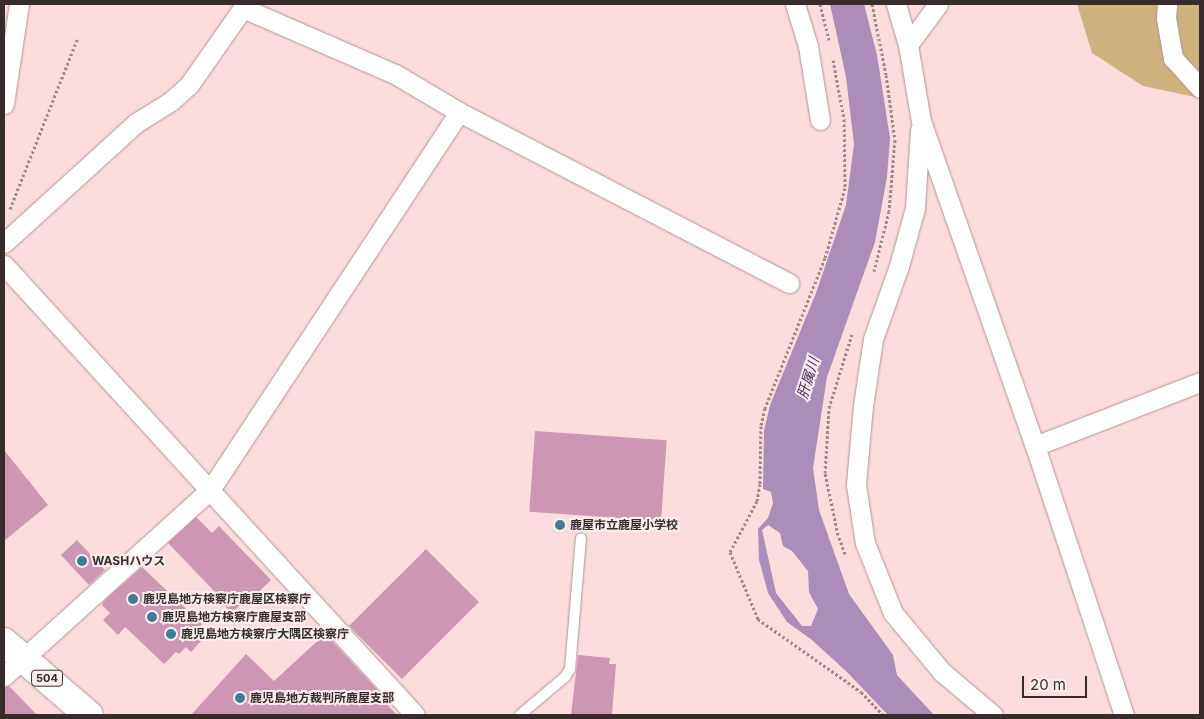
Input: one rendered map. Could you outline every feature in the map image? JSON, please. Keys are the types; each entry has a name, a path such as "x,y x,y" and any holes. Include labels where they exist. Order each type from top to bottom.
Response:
{"highway":[{"name":"504","path":"14,650 89,715"}],"street":[{"path":"4,104 8,45 19,4"},
{"path":"795,4 808,46 820,120"},
{"path":"896,4 908,45 920,121 1035,446 1124,715"},
{"path":"908,45 938,4"},
{"path":"1167,4 1166,18 1173,58 1200,88"},
{"path":"4,243 136,123 170,102 189,85 243,8 395,74 459,112 790,283"},
{"path":"4,676 14,650 210,490 459,112"},
{"path":"920,121 915,208 899,266 874,339 864,406 856,485 865,543 893,613 942,672 994,715"},
{"path":"4,265 415,715"},
{"path":"1035,446 1200,382"}],"lane":[{"path":"520,715 565,677 570,669 581,538"}],"path":[{"path":"820,4 829,41"},
{"path":"7,217 78,37"},
{"path":"831,51 844,119 846,188 825,258 765,408 761,426 760,484 757,501 730,552 758,619 860,692 883,715"}],"shaded area":[{"path":"1077,4 1200,4 1200,98 1143,86 1092,53"}],"water":[{"name":"肝属川","path":"830,4 864,4 877,55 890,138 887,177 875,242 827,377 813,468 819,510 849,594 893,655 897,675 934,715 888,715 847,672 812,640 787,622 768,593 759,560 758,529 768,518 773,503 771,492 763,489 764,431 770,405 816,293 846,205 854,144 846,77","holes":["768,525 780,533 783,546 792,551 808,571 809,592 818,609 811,626 802,626 776,593 762,530"]}],"building":[{"path":"535,431 667,440 661,521 529,512"},
{"path":"4,450 48,505 4,541"},
{"path":"196,517 212,533 219,526 271,580 246,604 243,602 232,613 214,595 216,593 168,543"},
{"path":"77,540 105,570 89,585 61,555"},
{"path":"426,549 479,602 402,679 349,626"},
{"path":"142,567 202,624 195,632 203,639 191,652 186,647 179,654 176,652 164,664 125,627 118,635 103,620 110,613 102,605 104,601"},
{"path":"324,635 330,642 332,641 382,695 380,697 397,715 191,715 246,654 274,681"},
{"path":"578,655 610,658 609,664 616,664 612,715 571,715"},
{"path":"9,686 37,715 4,715 4,687"}],"place":[{"name":"鹿屋市立鹿屋小学校","path":"560,525"},
{"name":"WASHハウス","path":"82,561"},
{"name":"鹿児島地方検察庁鹿屋区検察庁","path":"133,599"},
{"name":"鹿児島地方検察庁鹿屋支部","path":"152,617"},
{"name":"鹿児島地方検察庁大隅区検察庁","path":"171,634"},
{"name":"鹿児島地方裁判所鹿屋支部","path":"240,698"}]}
